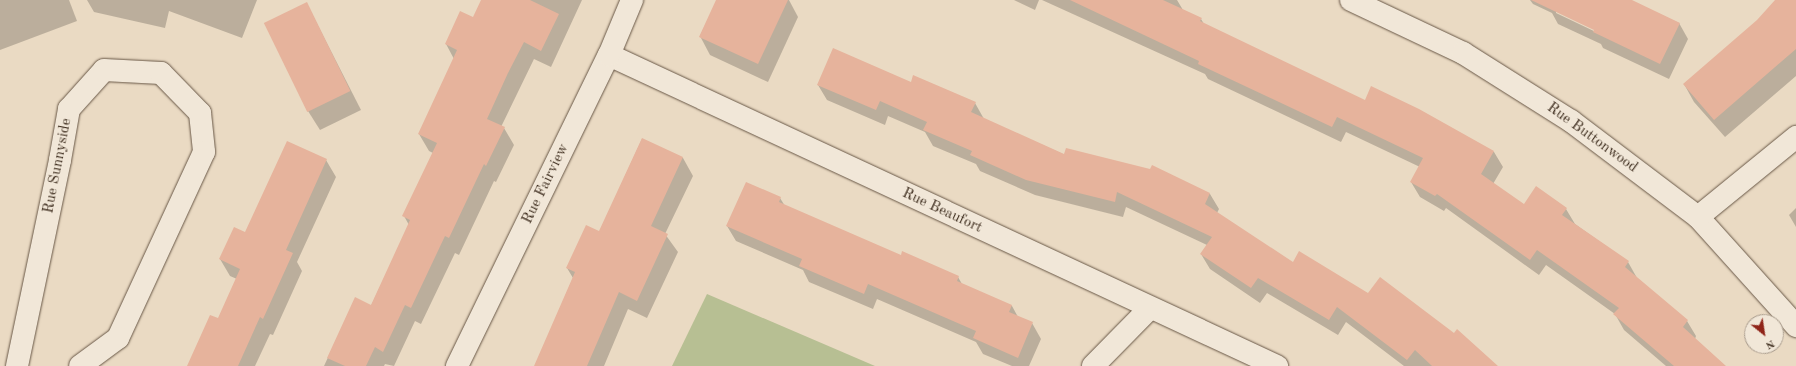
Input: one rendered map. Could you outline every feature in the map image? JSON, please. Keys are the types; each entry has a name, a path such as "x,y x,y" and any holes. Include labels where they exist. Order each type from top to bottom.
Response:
{"street":[{"name":"Rue Fairview","path":"457,366 609,55 632,0"},
{"name":"Rue Buttonwood","path":"1351,0 1463,53 1572,121 1698,217 1796,326"},
{"name":"Rue Beaufort","path":"609,55 1277,366"},
{"name":"Rue Sunnyside","path":"17,366 60,160 69,108 104,70 161,73 200,114 204,152 118,338 80,366"},
{"path":"1698,217 1796,137"},
{"path":"1093,366 1150,308"}],"green space":[{"path":"707,294 875,366 672,366"}],"building":[{"path":"481,0 530,0 559,14 541,51 524,42 508,73 487,119 505,127 486,166 484,164 449,238 445,236 411,308 405,305 383,352 375,347 366,366 345,366 327,358 355,297 371,305 410,220 402,216 437,143 418,134 457,50 445,44 460,11 473,17"},
{"path":"716,0 788,0 758,64 699,37"},
{"path":"1070,0 1163,0 1202,18 1200,21 1365,100 1371,86 1419,109 1494,151 1481,174 1524,204 1536,186 1567,208 1562,215 1629,261 1625,267 1688,320 1683,327 1726,366 1674,366 1613,314 1619,308 1537,250 1530,260 1437,194 1435,196 1410,182 1423,158 1337,117 1332,127 1198,64 1199,61"},
{"path":"1531,0 1632,0 1680,23 1660,64"},
{"path":"1775,0 1796,0 1796,49 1714,120 1683,84 1757,20"},
{"path":"307,2 350,91 307,112 264,23"},
{"path":"833,48 911,82 913,75 976,102 971,112 1064,154 1066,148 1150,169 1152,165 1210,193 1205,204 1293,262 1299,251 1368,293 1380,277 1454,333 1457,329 1498,366 1432,366 1415,350 1407,360 1337,307 1329,320 1258,278 1251,288 1200,254 1212,237 1117,192 1115,202 1026,180 970,155 972,151 923,130 927,122 880,101 876,110 817,85"},
{"path":"642,138 683,157 651,226 668,234 637,301 619,292 587,366 534,366 575,272 566,268 586,225 599,231"},
{"path":"287,141 327,159 286,250 293,253 263,319 260,317 238,366 187,366 210,315 218,318 240,269 219,259 234,227 245,232"},
{"path":"746,182 781,197 779,202 901,255 902,251 959,276 957,281 1012,305 1009,312 1033,322 1018,358 973,338 976,331 868,284 864,294 799,266 802,259 726,226"}]}
